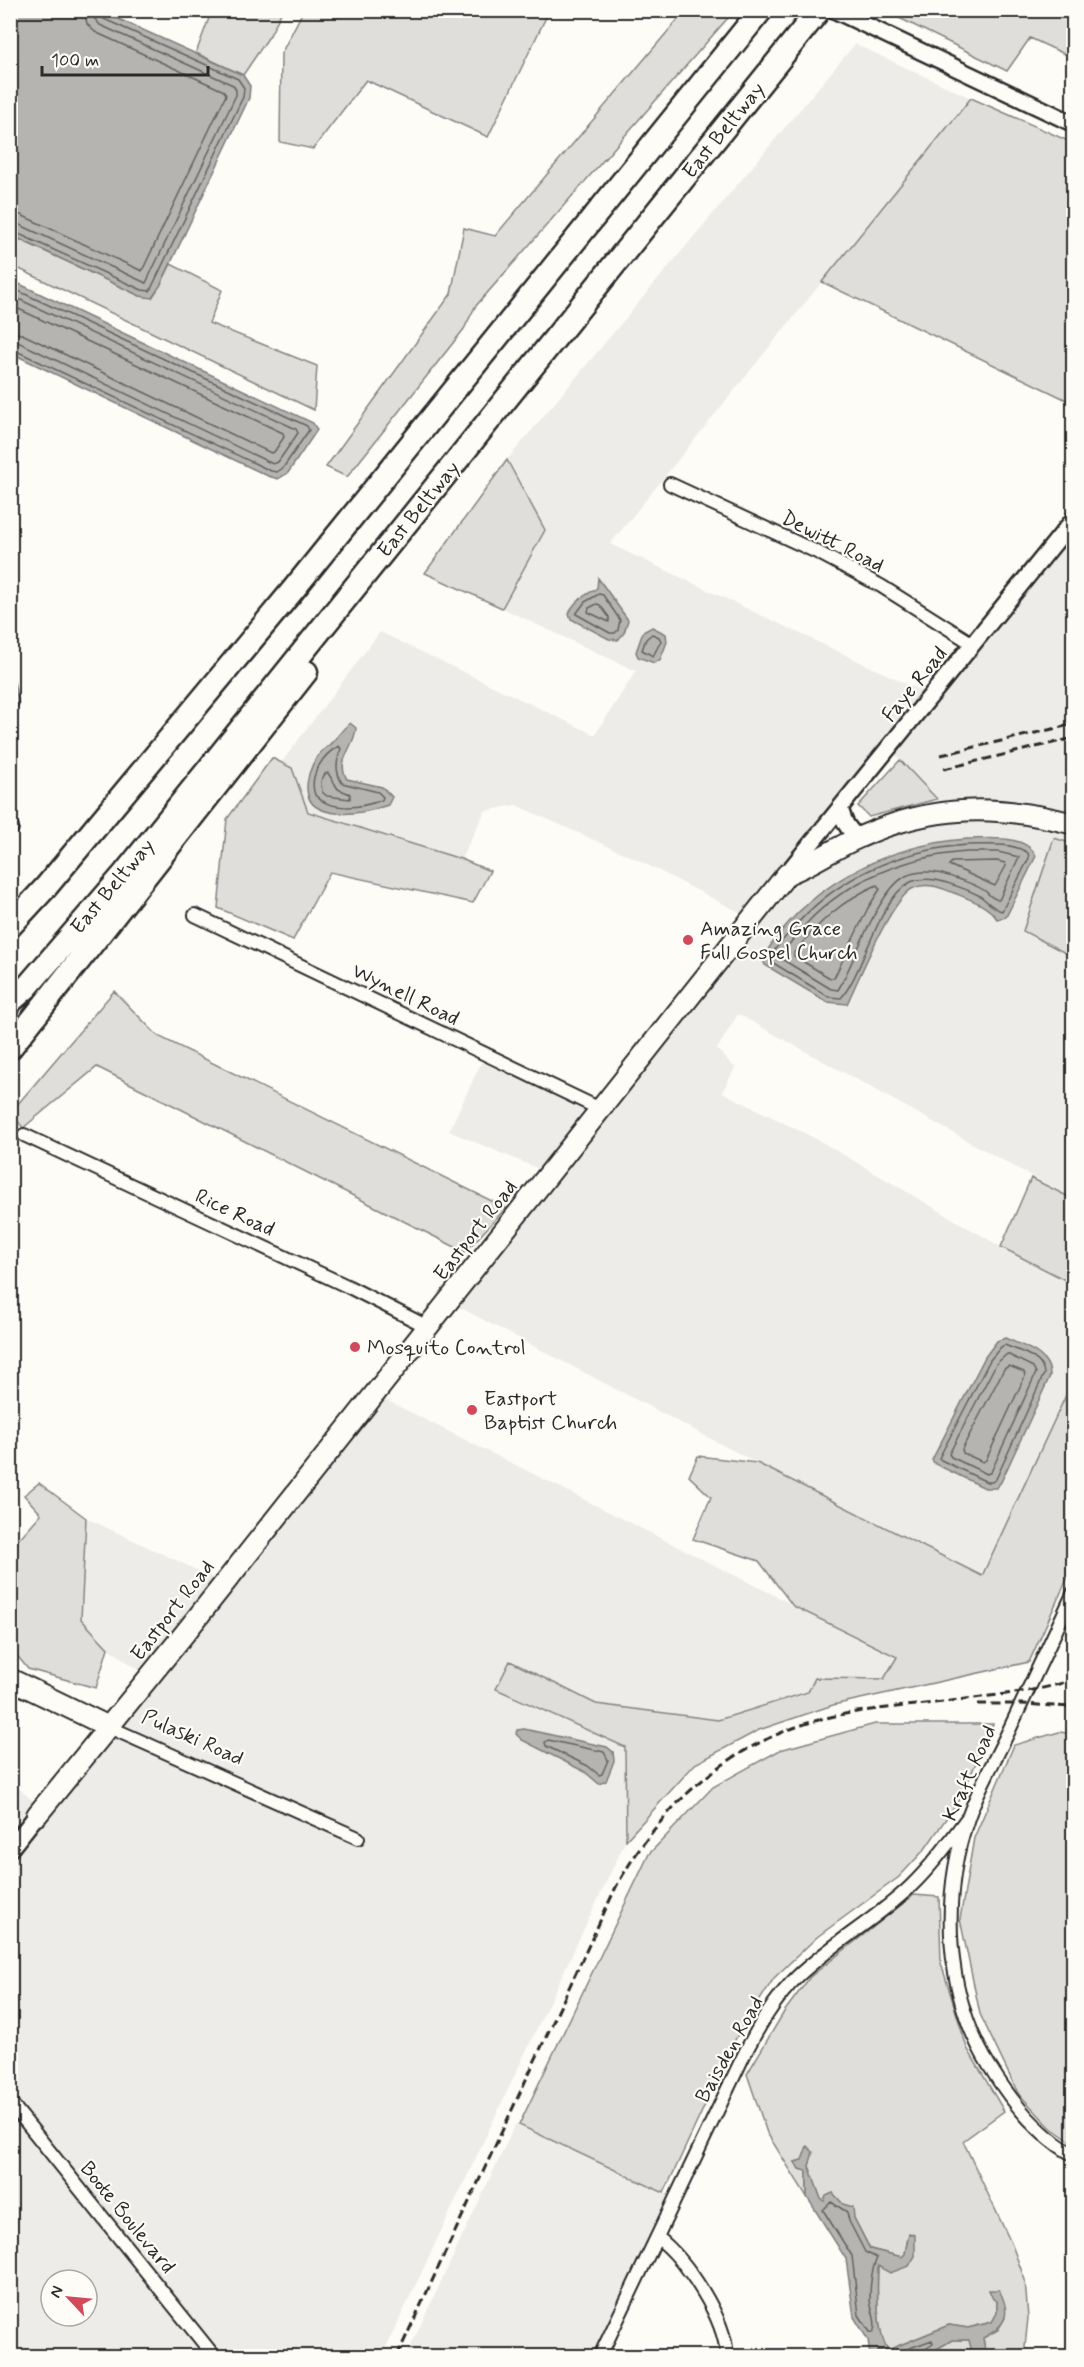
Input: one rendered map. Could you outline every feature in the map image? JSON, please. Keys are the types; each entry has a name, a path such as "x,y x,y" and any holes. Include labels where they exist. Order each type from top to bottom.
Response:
{"highway":[{"name":"East Beltway","path":"10,1002 26,988 125,873 819,10"},
{"path":"10,926 46,887 293,590 757,16"},
{"path":"10,1048 352,613 459,471 554,339"},
{"path":"10,920 46,887"}],"main road":[{"name":"Eastport Road","path":"37,1815 787,874 805,867 858,837 914,818 959,810 1004,810 1074,824"},
{"name":"Pulaski Road","path":"10,1679 110,1726"}],"street":[{"path":"834,10 1074,124"},
{"name":"Dewitt Road","path":"670,484 819,553 881,586 973,644"},
{"name":"Faye Road","path":"787,874 1074,519"},
{"path":"840,808 848,830 858,837"},
{"name":"Wynell Road","path":"195,915 600,1109"},
{"name":"Rice Road","path":"24,1135 349,1287 428,1327"},
{"name":"Kraft Road","path":"1074,1592 968,1817 955,1870 950,1907 952,1955 969,2025 982,2054 1007,2093 1038,2128 1060,2148 1074,2155"},
{"name":"Pulaski Road","path":"110,1726 358,1838"},
{"name":"Eastport Road","path":"10,1849 37,1815"},
{"name":"Baisden Road","path":"600,2356 742,2059 780,1996 812,1963 895,1900 930,1866 968,1817"},
{"path":"930,1866 955,1870"},
{"name":"Boote Boulevard","path":"10,2102 214,2356"},
{"path":"657,2237 667,2245 687,2270 717,2316 727,2356"}],"shaded area":[{"path":"212,10 282,11 270,35 243,75 196,53"},
{"path":"303,10 549,11 488,137 366,80 313,149 280,142 281,54"},
{"path":"685,11 734,11 475,307 464,329 347,477 326,467 451,294 464,228 495,236"},
{"path":"885,11 1073,11 1073,58 1030,38 1007,71"},
{"path":"855,44 971,98 610,544 926,693 745,915 634,858 516,805 485,811 461,859 308,812 292,768 281,763 380,632 595,735 636,671 502,608 545,530 507,460"},
{"path":"971,98 1073,143 1073,403 822,282"},
{"path":"10,235 140,296 160,286 171,264 222,290 209,323 317,366 314,410 11,265"},
{"path":"507,460 545,530 502,608 425,573"},
{"path":"1073,528 1073,819 944,806 893,752"},
{"path":"272,758 292,768 308,812 461,859 490,871 473,903 330,872 293,940 218,908 227,819"},
{"path":"900,760 937,799 869,817 858,806"},
{"path":"989,814 1073,832 1073,844 1054,839 1023,931 1073,957 1073,1199 738,1014 717,1049 735,1068 722,1092 820,1141 1001,1247 1073,1284 1073,1380 982,1576 757,1463 453,1304 782,895 814,871 850,849 915,824"},
{"path":"1054,838 1073,844 1073,957 1023,931"},
{"path":"114,991 158,1036 506,1208 465,1252 97,1067 23,1128 11,1112"},
{"path":"484,1057 593,1109 544,1171 449,1131"},
{"path":"1031,1178 1073,1199 1073,1284 1001,1247"},
{"path":"1073,1380 1073,1566 1029,1662 833,1705 759,1730 695,1764 626,1840 625,1747 496,1689 510,1661 596,1704 718,1720 808,1692 815,1678 884,1679 897,1657 793,1606 759,1561 693,1539 711,1497 689,1476 698,1456 757,1463 982,1576"},
{"path":"380,1397 897,1657 884,1679 815,1678 808,1692 718,1720 596,1704 510,1662 496,1689 625,1747 626,1840 382,2356 11,2356 11,1863 129,1719"},
{"path":"39,1483 86,1518 81,1619 108,1648 96,1688 28,1669 11,1648 11,1603 18,1540 41,1514 24,1495"},
{"path":"86,1518 218,1580 167,1642 147,1659 139,1670 108,1648 81,1619"},
{"path":"875,1724 993,1724 961,1797 925,1849 899,1877 817,1937 774,1978 737,2036 664,2193 519,2125 649,1854 713,1787 780,1750"},
{"path":"1059,1732 1074,1734 1073,2143 1051,2128 1018,2093 980,2014 960,1919 974,1838 1014,1745"},
{"path":"10,1780 37,1805 10,1839"},
{"path":"914,1895 939,1897 941,1963 967,2048 1004,2111 963,2141 1012,2245 1025,2280 1028,2318 1024,2356 1016,2356 1009,2351 1003,2356 986,2356 983,2338 998,2330 1005,2318 997,2300 997,2313 992,2322 968,2328 949,2325 888,2350 879,2321 878,2266 909,2266 909,2233 905,2254 902,2257 870,2249 854,2218 821,2200 809,2166 811,2157 795,2162 807,2171 807,2197 767,2133 747,2074 784,2012 810,1977"},
{"path":"516,2123 672,2196 596,2356 406,2356"},
{"path":"952,2340 970,2340 973,2356 925,2356"}],"water":[{"path":"11,10 101,11 243,75 250,86 249,98 160,286 152,298 140,296 11,235"},
{"path":"11,280 313,423 317,430 288,473 278,479 11,353"},
{"path":"598,578 628,620 624,633 618,640 609,639 571,619 569,614 577,602 597,588"},
{"path":"652,627 666,634 667,642 660,660 654,663 638,657 636,652 643,632"},
{"path":"11,679 14,682 19,704 11,717"},
{"path":"350,723 356,728 344,760 343,766 347,779 382,787 392,797 388,805 372,810 345,814 328,812 313,804 309,798 307,782 316,758"},
{"path":"967,839 1015,841 1031,849 1036,856 1006,917 997,919 978,903 939,888 919,886 914,888 905,894 886,922 847,1004 827,1002 765,965 762,959 780,933 801,910 850,874 877,860 906,850"},
{"path":"1005,1338 1041,1356 1046,1361 1050,1376 1001,1482 996,1488 985,1488 935,1464 932,1460 985,1357 997,1341"},
{"path":"524,1729 607,1747 613,1752 614,1761 606,1781 599,1784 585,1772 522,1740 516,1734 517,1730"},
{"path":"807,2146 813,2152 809,2166 821,2199 824,2201 826,2196 833,2193 843,2204 853,2207 854,2218 870,2249 902,2257 905,2254 909,2233 915,2235 915,2256 909,2266 890,2273 878,2266 879,2321 888,2350 949,2325 968,2328 992,2322 997,2313 997,2301 993,2299 989,2290 999,2290 1006,2313 1002,2324 983,2338 986,2356 973,2356 969,2340 952,2340 925,2356 870,2356 868,2340 854,2317 846,2259 807,2197 807,2171 799,2169 795,2162 802,2160"}],"railway":[{"path":"941,755 1074,724"},
{"path":"944,769 1074,738"},
{"path":"397,2356 616,1887 655,1828 678,1803 730,1760 760,1743 826,1718 878,1709 1021,1692 1074,1679"},
{"path":"978,1704 1074,1707"}],"place":[{"name":"Amazing Grace Full Gospel Church","path":"688,940"},
{"name":"Mosquito Control","path":"355,1347"},
{"name":"Eastport Baptist Church","path":"472,1410"}]}
